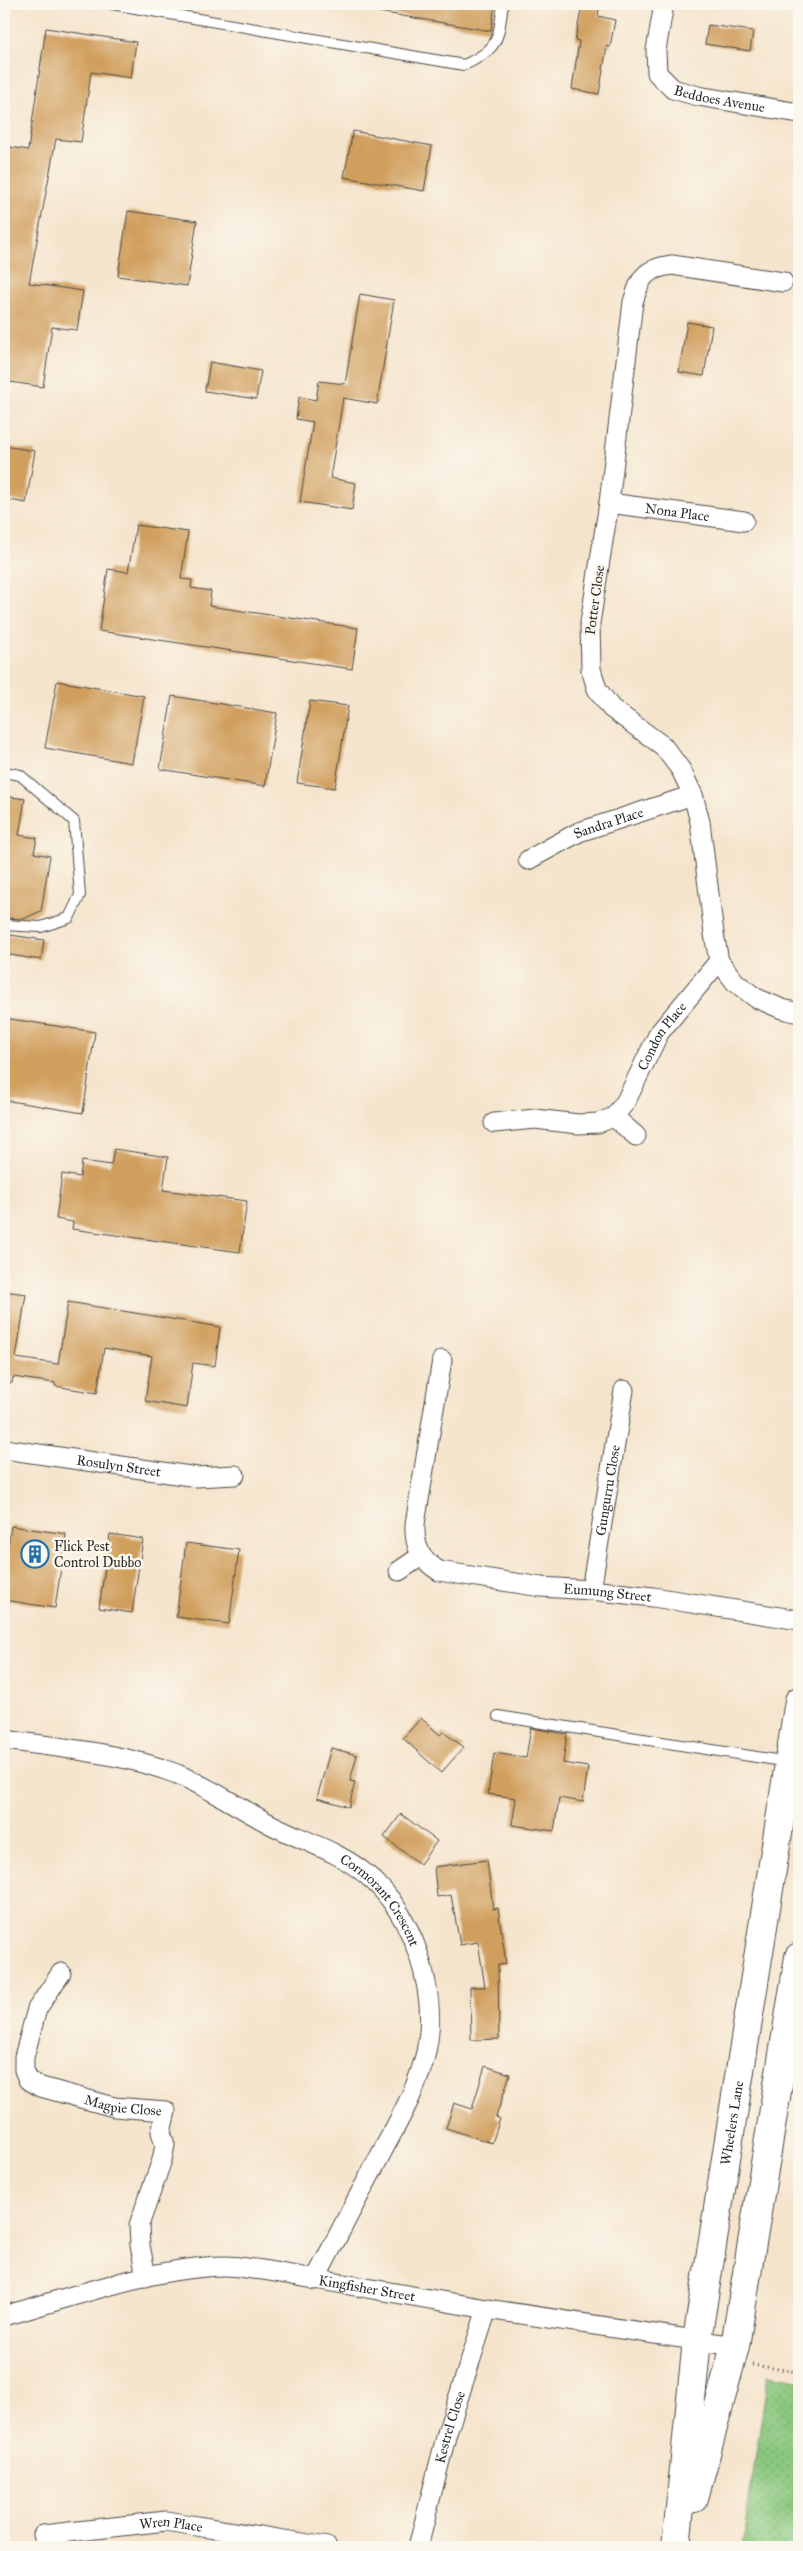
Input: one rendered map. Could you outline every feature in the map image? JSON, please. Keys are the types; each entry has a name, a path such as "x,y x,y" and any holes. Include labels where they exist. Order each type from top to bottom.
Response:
{"main road":[{"name":"Wheelers Lane","path":"676,2547 697,2340 799,1701"},
{"path":"680,2547 733,2354 799,1957"}],"street":[{"name":"Beddoes Avenue","path":"664,4 656,50 657,73 673,89 698,96 799,113"},
{"name":"Potter Close","path":"783,282 672,265 653,268 640,279 633,302 609,502 590,623 591,669 597,689 612,708 663,746 681,770 693,795 700,822 714,934 720,961 735,982 756,998 782,1009 799,1013"},
{"name":"Nona Place","path":"609,502 744,521"},
{"name":"Sandra Place","path":"528,860 579,832 693,795"},
{"name":"Condon Place","path":"614,1117 626,1101 659,1033 720,961"},
{"path":"494,1123 535,1119 578,1124 598,1123 614,1117 636,1136"},
{"path":"400,1571 421,1556 415,1540 416,1524 442,1360"},
{"name":"Gungurru Close","path":"591,1590 624,1390"},
{"name":"Rosulyn Street","path":"4,1449 197,1477 235,1475"},
{"name":"Eumung Street","path":"421,1556 439,1571 541,1587 591,1590 799,1620"},
{"name":"Cormorant Crescent","path":"4,1740 136,1761 178,1775 254,1816 334,1853 368,1876 397,1908 413,1938 424,1974 429,2012 426,2051 414,2091 315,2280"},
{"name":"Magpie Close","path":"61,1973 37,2009 24,2057 24,2070 28,2080 41,2087 114,2107 166,2111 161,2132 165,2145 162,2160 139,2225 140,2245 146,2277"},
{"name":"Kingfisher Street","path":"4,2316 146,2277 190,2269 226,2266 487,2309 697,2340 733,2354"},
{"name":"Kestrel Close","path":"418,2547 447,2433 487,2309"},
{"name":"Wren Place","path":"43,2536 166,2521 327,2547"}],"lane":[{"path":"112,4 464,65 485,55 499,36 504,4"},
{"path":"4,772 20,774 74,821 80,896 69,918 41,927 4,925"},
{"path":"498,1716 789,1762"}],"path":[{"path":"733,2354 799,2372"}],"green space":[{"path":"768,2375 799,2380 799,2547 742,2547"}],"building":[{"path":"380,4 495,4 491,31 379,12"},
{"path":"582,6 599,9 598,16 615,20 610,47 607,46 599,94 572,89 579,41 575,40"},
{"path":"708,25 753,31 750,51 705,44"},
{"path":"46,28 136,42 131,78 91,72 81,142 56,139 29,283 83,291 77,330 52,327 43,387 4,381 4,146 28,150"},
{"path":"353,131 432,146 424,191 344,177"},
{"path":"128,211 197,221 187,286 118,276"},
{"path":"360,294 394,300 377,404 343,398 330,478 356,483 352,510 300,502 313,422 296,419 299,397 316,400 319,381 345,384"},
{"path":"687,322 712,326 704,376 679,372"},
{"path":"210,362 261,371 256,399 205,391"},
{"path":"4,446 35,451 26,503 4,499"},
{"path":"136,525 188,532 181,579 192,580 191,588 211,591 209,606 358,628 352,669 99,631 108,569 128,572"},
{"path":"57,681 144,696 132,763 45,748"},
{"path":"172,696 277,713 265,786 160,769"},
{"path":"310,701 348,706 335,788 297,783"},
{"path":"4,796 25,799 19,835 37,838 34,853 50,856 41,911 23,919 7,918 7,915 4,915"},
{"path":"4,934 44,940 41,960 4,954"},
{"path":"4,1018 95,1032 83,1113 4,1100"},
{"path":"114,1149 168,1157 163,1190 247,1201 240,1252 72,1229 73,1222 56,1219 62,1174 80,1177 82,1161 111,1165"},
{"path":"4,1291 26,1294 16,1358 58,1364 68,1302 220,1327 215,1366 193,1363 187,1408 145,1401 152,1356 104,1348 97,1393 55,1386 55,1383 13,1377 12,1383 4,1383"},
{"name":"Flick Pest Control Dubbo","path":"11,1526 66,1534 55,1608 4,1600 4,1574"},
{"path":"110,1534 143,1539 132,1613 99,1608"},
{"path":"186,1543 239,1550 229,1624 176,1617"},
{"path":"421,1718 440,1735 443,1732 464,1747 441,1773 403,1738"},
{"path":"531,1728 567,1734 563,1763 588,1767 583,1802 559,1798 554,1831 512,1825 516,1798 488,1794 494,1753 526,1758"},
{"path":"331,1748 357,1755 350,1781 355,1782 349,1807 317,1798"},
{"path":"401,1814 437,1841 420,1864 384,1837"},
{"path":"487,1860 493,1909 498,1908 506,1964 498,1965 499,2039 471,2040 470,1987 485,1987 478,1942 460,1945 451,1895 437,1897 434,1867"},
{"path":"485,2066 510,2074 496,2117 500,2119 492,2143 446,2128 454,2103 472,2109"}],"place":[{"name":"Flick Pest Control Dubbo","path":"35,1554"}]}
